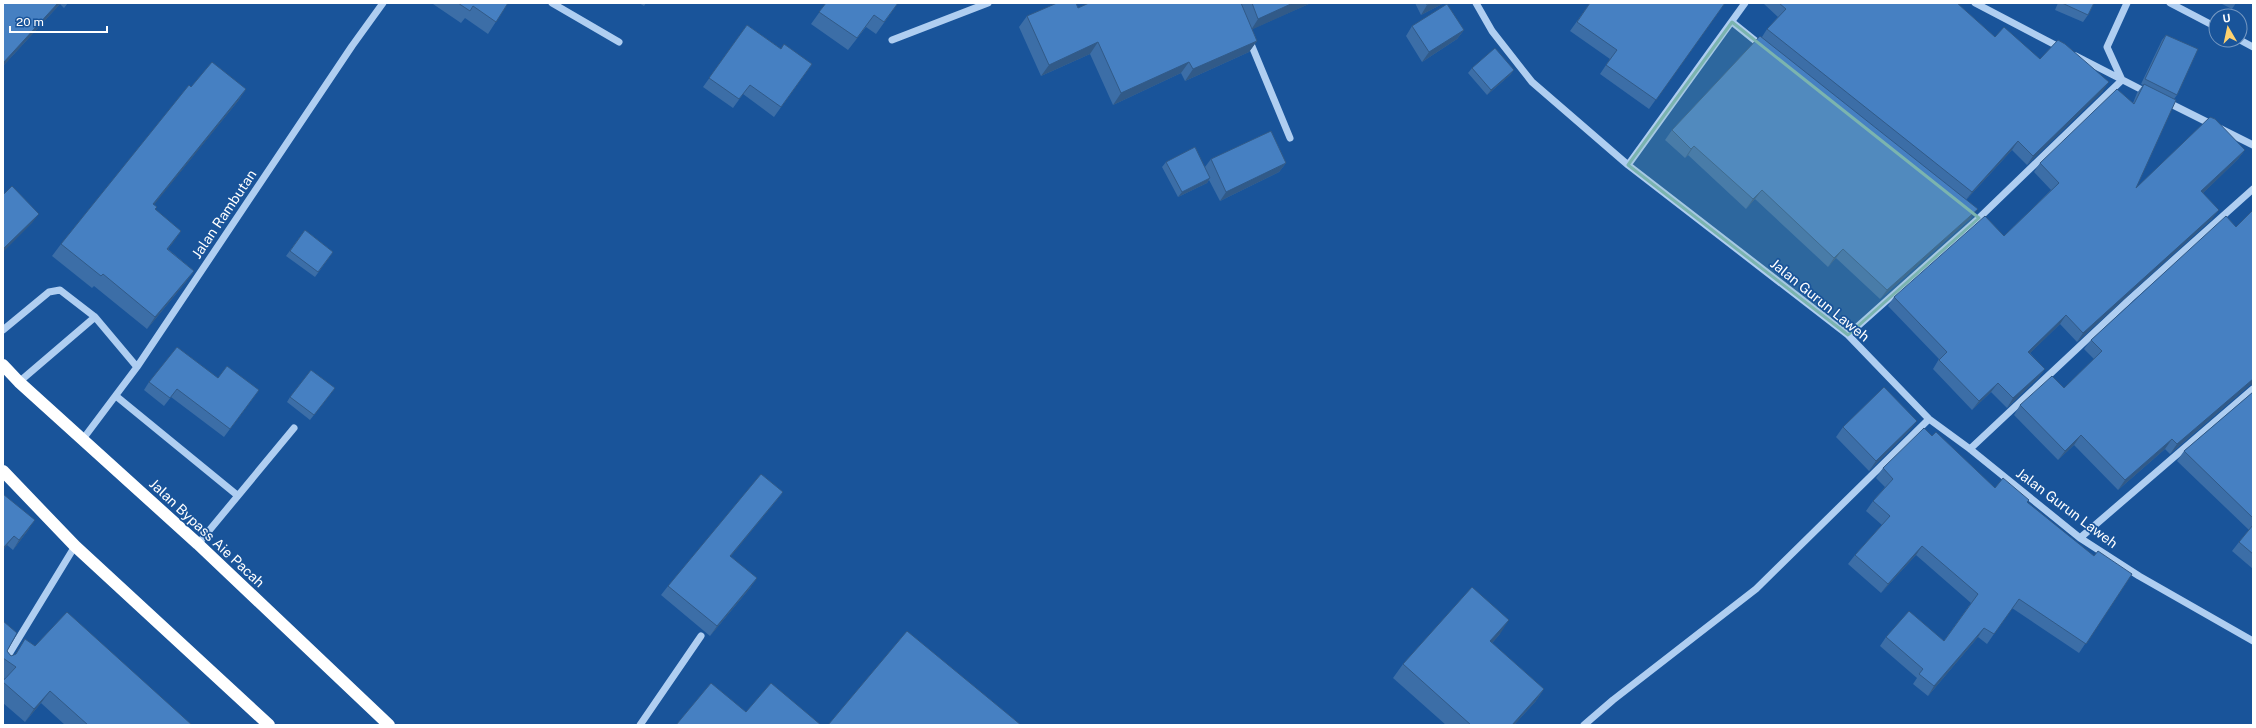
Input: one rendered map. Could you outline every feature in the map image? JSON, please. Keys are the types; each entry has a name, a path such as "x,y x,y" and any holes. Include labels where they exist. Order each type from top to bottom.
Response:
{"highway":[{"name":"Jalan Bypass Aie Pacah","path":"3,365 19,382 198,544 389,725"},
{"path":"3,471 75,546 269,725"}],"street":[{"name":"Jalan Rambutan","path":"83,439 137,368 352,46 383,3"},
{"path":"552,3 619,42"},
{"path":"892,40 988,3"},
{"name":"Jalan Gurun Laweh","path":"1476,3 1492,31 1532,82 1628,165 1848,335 1929,419 1970,449 2080,538 2139,576 2253,642"},
{"path":"1628,165 1745,3"},
{"path":"1975,3 2122,80 2253,145"},
{"path":"2122,80 2107,47 2127,3"},
{"path":"2170,3 2208,23"},
{"path":"1732,22 1769,52"},
{"path":"1246,32 1290,138"},
{"path":"1848,335 1980,218 2122,80"},
{"path":"1970,449 2130,299 2253,189"},
{"path":"1973,213 1980,218"},
{"path":"3,330 49,292 54,290 65,292 95,317 137,368"},
{"path":"19,382 95,317"},
{"path":"2080,538 2253,389"},
{"path":"116,396 237,495"},
{"path":"1584,725 1613,700 1756,589 1929,419"},
{"path":"198,544 294,428"},
{"path":"3,664 75,546"},
{"path":"640,725 701,636"}],"highlighted area":[{"path":"1732,22 1979,218 1848,335 1628,165"}],"building":[{"path":"3,3 58,3 3,63"},
{"path":"458,3 508,3 496,22 473,6 470,11"},
{"path":"826,3 898,3 884,22 874,15 857,38 819,12"},
{"path":"1057,3 1076,3 1078,8 1089,3 1241,3 1257,41 1193,69 1189,62 1121,93 1098,42 1049,65 1027,16"},
{"path":"1252,3 1293,3 1258,19"},
{"path":"1590,3 1725,3 1656,100 1606,65 1617,50 1577,22"},
{"path":"1779,3 1957,3 1995,37 2004,27 2040,59 2058,40 2065,44 2109,82 2033,156 2018,141 1972,192 1767,29 1786,9"},
{"path":"2062,3 2094,3 2088,15"},
{"path":"1447,4 1464,30 1429,52 1412,26"},
{"path":"747,25 781,49 784,44 812,64 781,107 750,85 739,99 709,78"},
{"path":"2166,35 2198,49 2177,95 2145,79"},
{"path":"1760,36 1978,209 1887,290 1843,249 1834,258 1762,190 1753,199 1694,146 1691,149 1672,130"},
{"path":"1495,48 1514,70 1491,90 1472,68"},
{"path":"212,62 246,89 153,204 157,207 155,209 181,231 167,249 194,271 155,317 103,274 101,276 61,244 189,85 191,87"},
{"path":"2144,84 2176,100 2136,188 2210,117 2215,119 2245,150 2201,191 2219,210 2083,333 2066,315 2028,352 2045,369 2013,398 1998,383 1979,401 1939,360 1947,352 1894,297 1985,216 2004,236 2059,183 2040,163 2117,89 2134,104"},
{"path":"1271,131 1286,163 1226,192 1211,159"},
{"path":"1195,147 1210,178 1182,192 1166,162"},
{"path":"12,186 39,214 3,249 3,195"},
{"path":"2253,210 2253,379 2177,444 2172,439 2125,480 2081,435 2065,451 2020,405 2052,376 2064,388 2102,351 2091,340 2226,216 2236,227"},
{"path":"305,230 333,252 318,272 290,251"},
{"path":"177,347 218,378 227,366 259,390 230,429 177,389 170,398 149,382"},
{"path":"311,370 335,388 314,415 290,397"},
{"path":"1884,387 1917,421 1876,461 1843,427"},
{"path":"2253,392 2253,518 2184,451"},
{"path":"1924,428 1932,436 1936,432 1995,488 2003,478 2029,500 2027,502 2094,556 2098,551 2132,574 2086,644 2019,599 1994,634 1984,628 1934,686 1919,674 1923,669 1886,637 1909,611 1944,641 1978,594 1922,546 1888,584 1855,555 1890,516 1873,501 1893,479 1883,468"},
{"path":"761,474 783,492 730,556 757,578 717,626 668,586"},
{"path":"3,494 35,520 19,540 14,536 3,548"},
{"path":"2253,525 2253,554 2239,542"},
{"path":"1472,587 1509,620 1490,641 1544,689 1512,725 1471,725 1403,664"},
{"path":"67,612 192,725 88,725 50,691 34,709 3,682 16,667 3,658 3,621 17,633 7,651 11,656 16,654 25,639 35,646"},
{"path":"907,631 1021,725 828,725"},
{"path":"711,683 746,712 771,683 821,725 676,725"}]}
